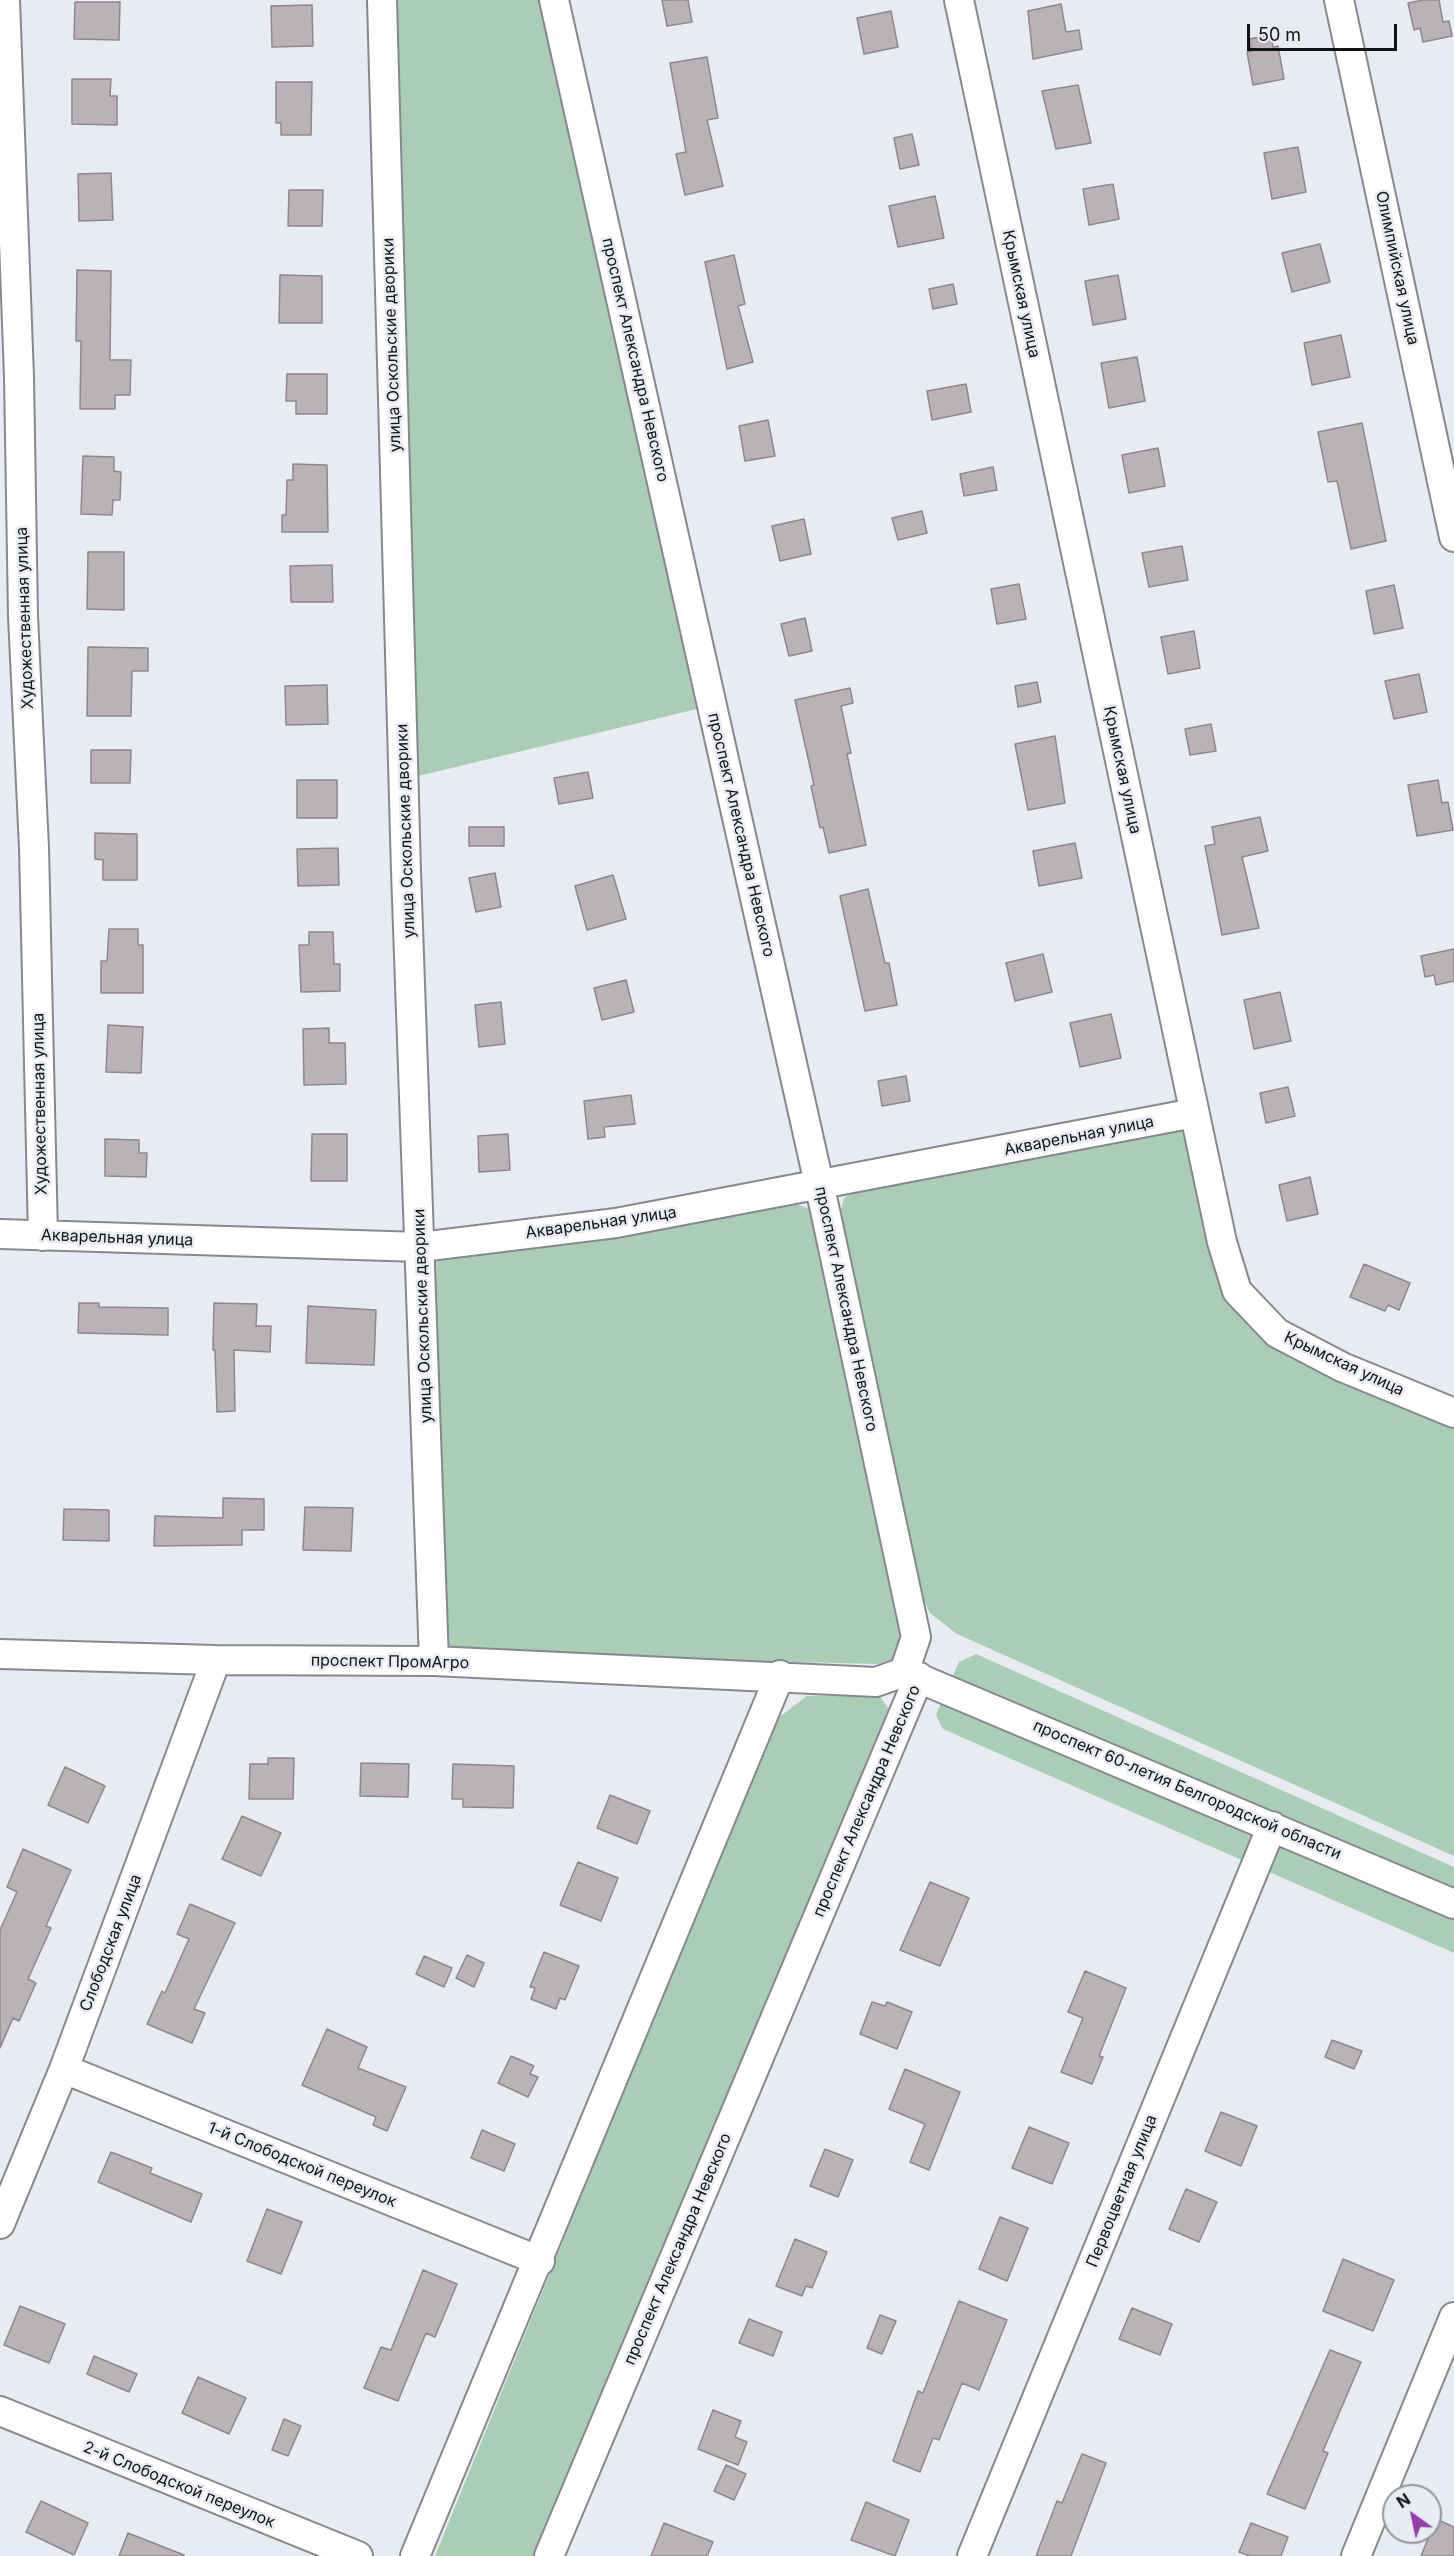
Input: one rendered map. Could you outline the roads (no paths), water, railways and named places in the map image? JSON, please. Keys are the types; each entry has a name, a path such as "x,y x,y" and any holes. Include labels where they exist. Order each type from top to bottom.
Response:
{"street":[{"name":"Художественная улица","path":"5,0 19,377 24,616 34,848 43,1236"},
{"name":"улица Оскольские дворики","path":"382,0 406,871 434,1661"},
{"name":"проспект Александра Невского","path":"549,2556 912,1675 916,1637 820,1187 554,0"},
{"name":"Крымская улица","path":"959,0 1194,1113 1222,1242 1237,1291 1276,1333 1342,1367 1454,1413"},
{"name":"Олимпийская улица","path":"1339,0 1454,537"},
{"name":"Акварельная улица","path":"0,1234 421,1247 616,1223 820,1187 1194,1113"},
{"name":"проспект ПромАгро","path":"0,1654 216,1660 434,1661 780,1675 876,1682 912,1675"},
{"name":"Слободская улица","path":"0,2224 64,2069 216,1660"},
{"path":"416,2556 540,2261 780,1675"},
{"name":"проспект 60-летия Белгородской области","path":"912,1675 1454,1904"},
{"name":"Первоцветная улица","path":"972,2556 1272,1826"},
{"name":"1-й Слободской переулок","path":"64,2069 540,2261"},
{"path":"1356,2556 1454,2317"},
{"name":"2-й Слободской переулок","path":"0,2411 358,2556"}]}
